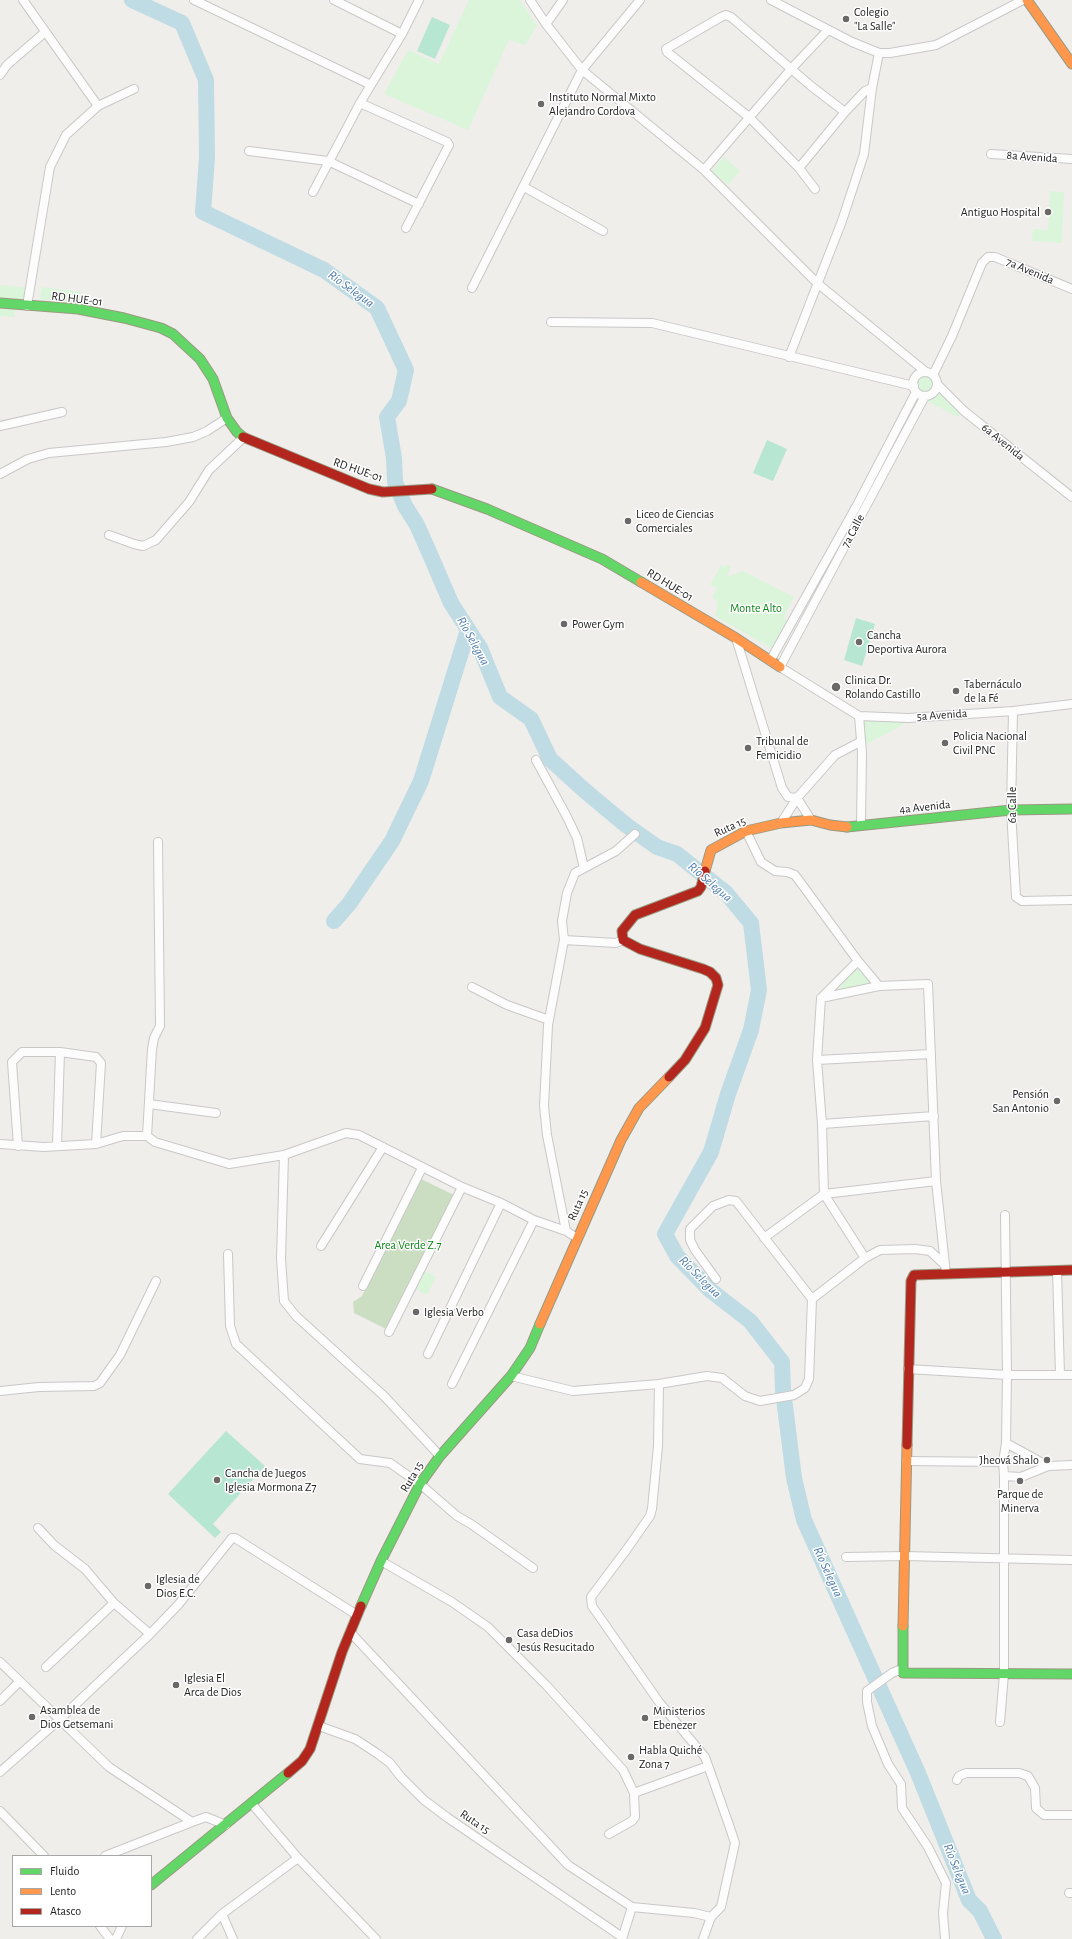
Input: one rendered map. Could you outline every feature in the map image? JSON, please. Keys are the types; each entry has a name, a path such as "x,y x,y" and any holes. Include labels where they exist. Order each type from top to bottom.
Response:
{"street":[{"path":"23,0 44,32 98,106"},
{"path":"194,0 371,85"},
{"path":"334,0 402,34"},
{"path":"313,192 328,161 360,103 402,34 419,0"},
{"path":"530,0 546,24 582,70 704,170 817,283 930,374 937,384 934,392 924,396 915,389 652,323 551,322"},
{"path":"546,24 563,0"},
{"path":"472,288 582,70 640,0"},
{"path":"771,0 852,42 879,53 890,53 936,45 1023,0"},
{"path":"1027,0 1072,64"},
{"path":"815,189 799,168 749,117 667,52 666,49 726,16 731,17 792,68 811,86 845,112"},
{"path":"704,170 792,68 828,30"},
{"path":"0,75 7,65 44,32"},
{"path":"789,357 842,221 864,154 872,88 879,53"},
{"path":"799,168 845,112 865,91 872,88"},
{"path":"27,306 50,167 66,135 98,106 134,89"},
{"path":"360,103 447,142 449,145 406,228"},
{"path":"249,151 328,161 419,204"},
{"name":"8a Avenida","path":"991,154 1072,159"},
{"path":"524,187 603,231"},
{"name":"7a Avenida","path":"930,374 952,336 982,263 988,257 995,257 1072,289"},
{"name":"RD HUE-01","path":"0,304 78,309 124,318 160,328 174,334 200,359 213,379 227,418 237,432 256,444 369,489 383,492 431,489 449,494 487,509 602,559 736,638 780,667"},
{"path":"915,389 917,377 930,374"},
{"name":"6a Avenida","path":"937,384 964,411 1070,492"},
{"name":"7a Calle","path":"770,661 856,507 915,389"},
{"name":"7a Calle","path":"780,667 924,396"},
{"path":"0,426 62,412"},
{"path":"0,474 28,459 49,453 166,442 193,437 207,431 227,418"},
{"path":"109,535 143,546 156,540 189,502 209,470 244,437"},
{"path":"736,638 782,788 788,797 796,798 811,820"},
{"path":"780,667 859,716 862,752 861,825"},
{"name":"5a Avenida","path":"859,716 908,718 1013,711 1072,704"},
{"name":"6a Calle","path":"1013,711 1011,810 1015,894 1018,899 1022,901 1072,900"},
{"path":"781,823 796,798 834,756 860,742"},
{"path":"536,760 568,817 576,838 584,868"},
{"name":"4a Avenida","path":"781,823 811,820 837,826 861,825 1011,810 1072,809"},
{"name":"Ruta 15","path":"152,1884 164,1872 252,1804 302,1761 310,1749 319,1726 342,1652 356,1615 420,1484 440,1456 511,1376 530,1348 577,1238 622,1140 640,1108 685,1060 705,1028 718,985 716,978 710,972 640,949 623,940 622,932 627,923 635,916 698,891 701,887 711,850 746,831 781,823"},
{"path":"746,831 761,862 775,871 787,872 795,875 858,961 879,986"},
{"path":"566,1231 547,1135 544,1106 549,1020 564,940 562,921 567,893 575,873 616,851 635,834"},
{"path":"147,1136 152,1049 154,1038 160,1026 158,842"},
{"path":"564,940 616,943 623,940"},
{"path":"858,961 821,998 817,1060 822,1124 824,1194 865,1258"},
{"path":"821,998 879,986 928,984 936,1181 946,1274"},
{"path":"472,987 507,1005 549,1020"},
{"path":"18,1146 12,1062 22,1052 60,1052 96,1056 101,1063 96,1144"},
{"path":"57,1146 60,1052"},
{"path":"817,1060 931,1054"},
{"path":"149,1104 216,1113"},
{"path":"822,1124 934,1116"},
{"path":"0,1144 18,1146 57,1146 96,1144 123,1136 147,1136 155,1142 228,1164 284,1155 346,1133 359,1135 462,1187 501,1203 534,1220 566,1231 577,1238"},
{"path":"321,1246 383,1147"},
{"path":"284,1155 281,1259 284,1301 296,1316 384,1396 440,1456"},
{"path":"363,1286 422,1168"},
{"path":"764,1238 824,1194 936,1181"},
{"path":"389,1332 462,1187"},
{"path":"511,1376 573,1391 659,1384 707,1376 722,1378 745,1396 760,1401 794,1395 805,1388 809,1379 812,1299 736,1201 729,1200 713,1206 690,1229 690,1240 695,1250 716,1279"},
{"path":"428,1354 501,1203"},
{"path":"1000,1722 1004,1674 1003,1462 1006,1443 1007,1375 1005,1215"},
{"path":"452,1384 534,1220"},
{"path":"812,1299 865,1258 880,1250 915,1249 930,1251 945,1264"},
{"path":"228,1254 230,1326 236,1344 360,1459 390,1463 420,1484 457,1516 471,1524 533,1568"},
{"path":"1057,1270 1060,1375"},
{"path":"1072,1270 1006,1273 918,1274 914,1275 911,1281 902,1669 904,1673 1072,1674"},
{"path":"0,1391 39,1387 94,1386 100,1383 120,1355 156,1281"},
{"path":"908,1369 1007,1375 1072,1375"},
{"path":"659,1384 658,1446 650,1516 591,1597 592,1606 659,1702 705,1757 735,1843 722,1907 711,1917 703,1939"},
{"path":"1006,1443 1048,1466"},
{"path":"906,1461 1003,1462"},
{"path":"1004,1476 1021,1477 1048,1466 1072,1465"},
{"path":"38,1528 54,1545 85,1569 114,1603 150,1634"},
{"path":"0,1772 60,1719 150,1634 178,1605 232,1538 235,1538 356,1615"},
{"path":"846,1557 905,1556 1072,1560"},
{"path":"381,1562 452,1602 488,1627 604,1747 623,1770 634,1792 635,1813 632,1821 609,1834"},
{"path":"46,1667 114,1603"},
{"path":"350,1632 568,1865 632,1907 694,1913 711,1917"},
{"path":"0,1662 109,1767 192,1822"},
{"path":"902,1669 892,1673 867,1691 867,1702 872,1726 888,1764 901,1784 902,1808 928,1847 946,1883 943,1913 945,1939"},
{"path":"0,1701 20,1681"},
{"name":"Ruta 15","path":"319,1726 356,1739 390,1762 401,1777 424,1800 622,1938"},
{"path":"634,1792 708,1766"},
{"path":"957,1780 959,1776 966,1773 1019,1773 1028,1776 1035,1788 1036,1808 1044,1815 1072,1816"},
{"path":"252,1804 298,1858 376,1939"},
{"path":"0,1811 43,1855"},
{"path":"108,1855 206,1817 226,1825"},
{"path":"197,1939 222,1914 298,1858"},
{"path":"622,1938 632,1907"},
{"path":"222,1914 233,1939"},
{"path":"101,1927 110,1939"},
{"path":"116,1939 122,1927"}],"green space":[{"path":"469,0 520,0 537,26 525,45 509,40 468,130 384,94 408,50 439,64"},
{"path":"432,17 450,25 435,59 417,51"},
{"path":"724,157 740,171 728,185 712,171"},
{"path":"1050,191 1064,192 1062,243 1032,241 1033,229 1048,230"},
{"path":"0,285 30,288 28,301 0,298"},
{"path":"42,287 81,292 79,304 40,299"},
{"path":"0,304 16,305 14,317 0,316"},
{"path":"926,373 934,376 937,384 934,392 926,395 918,392 915,384 918,376"},
{"path":"939,391 961,410 958,417 927,401 935,397"},
{"path":"767,440 787,449 773,481 753,473"},
{"name":"Monte Alto","path":"727,564 731,567 727,577 743,571 794,597 783,618 787,621 773,649 715,616 718,601 712,598 717,588 710,585 721,565 725,567"},
{"name":"Cancha Deportiva Aurora","path":"856,618 875,624 862,666 844,660"},
{"path":"884,718 906,720 903,725 865,745 863,720"},
{"path":"858,964 873,985 837,991"},
{"name":"Area Verde Z.7","path":"419,1178 454,1195 388,1330 354,1313 353,1302 362,1296"},
{"path":"422,1269 436,1277 427,1295 412,1287"},
{"name":"Cancha de Juegos Iglesia Mormona Z7","path":"226,1431 265,1466 213,1524 221,1532 215,1538 168,1494"}],"waterway":[{"name":"Río Selegua","path":"132,0 182,23 206,80 207,157 203,212 324,270 377,308 406,370 399,401 387,417 394,458 395,482 405,506 417,525 451,603 480,648 500,697 531,719 550,759 584,790 626,825 657,847 677,854 726,893 751,923 759,990 751,1030 728,1094 711,1152 665,1234 677,1256 710,1290 750,1321 782,1362 783,1390 794,1478 804,1520 918,1773 969,1900 980,1911 994,1939"},
{"path":"334,921 349,904 392,841 421,781 468,630"}],"traffic: fast":[{"path":"0,303 78,309 124,318 161,328 173,334 200,359 213,379 227,418 237,432 243,437"},
{"path":"432,489 487,509 602,559 641,582"},
{"path":"847,827 1011,810 1072,809"},
{"path":"361,1606 381,1561 420,1484 440,1456 511,1376 530,1348 540,1324"},
{"path":"903,1626 903,1673 1072,1674"},
{"path":"152,1884 288,1773"}],"traffic: slow":[{"path":"1027,0 1072,64"},
{"path":"641,582 736,638 780,667"},
{"path":"705,871 711,850 746,831 781,823 811,820 830,825 847,827"},
{"path":"540,1324 621,1140 639,1108 669,1077"},
{"path":"903,1626 907,1445"}],"traffic: jam":[{"path":"243,437 369,489 383,492 432,489"},
{"path":"669,1077 685,1060 705,1028 718,985 716,978 710,972 703,969 640,949 623,940 622,931 635,915 698,891 701,887 705,871"},
{"path":"907,1445 911,1281 914,1275 1072,1270"},
{"path":"288,1773 302,1761 310,1749 342,1652 361,1606"}],"place":[{"name":"Colegio \"La Salle\"","path":"846,19"},
{"name":"Instituto Normal Mixto Alejandro Cordova","path":"541,104"},
{"name":"Antiguo Hospital","path":"1048,212"},
{"name":"Liceo de Ciencias Comerciales","path":"628,521"},
{"name":"Power Gym","path":"564,624"},
{"name":"Cancha Deportiva Aurora","path":"859,642"},
{"name":"Clinica Dr. Rolando Castillo","path":"836,687"},
{"name":"Tabernáculo de la Fé","path":"956,691"},
{"name":"Policia Nacional Civil PNC","path":"945,743"},
{"name":"Tribunal de Femicidio","path":"748,748"},
{"name":"Pensión San Antonio","path":"1057,1101"},
{"name":"Iglesia Verbo","path":"416,1312"},
{"name":"Jheová Shalo","path":"1047,1460"},
{"name":"Cancha de Juegos Iglesia Mormona Z7","path":"217,1480"},
{"name":"Parque de Minerva","path":"1020,1481"},
{"name":"Iglesia de Dios E.C.","path":"148,1586"},
{"name":"Casa deDios Jesús Resucitado","path":"509,1640"},
{"name":"Iglesia El Arca de Dios","path":"176,1685"},
{"name":"Asamblea de Dios Getsemani","path":"32,1717"},
{"name":"Ministerios Ebenezer","path":"645,1718"},
{"name":"Habla Quiché Zona 7","path":"631,1757"}]}
